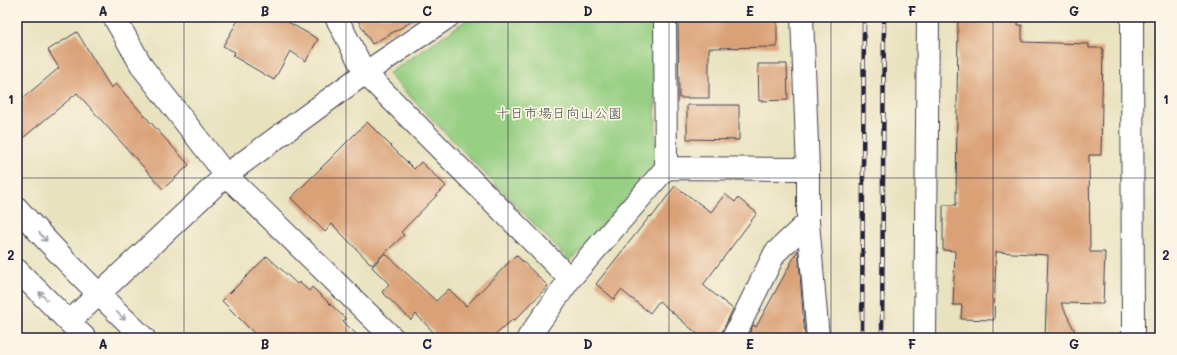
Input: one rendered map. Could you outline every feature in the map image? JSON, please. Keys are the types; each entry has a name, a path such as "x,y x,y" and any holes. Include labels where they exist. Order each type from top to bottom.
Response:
{"street":[{"path":"114,17 143,68 226,175 393,338"},
{"path":"336,17 365,73 570,278"},
{"path":"69,322 226,175 365,73 448,17"},
{"path":"528,338 570,278 666,168 665,17"},
{"path":"802,17 808,169 808,222 818,338"},
{"path":"924,338 928,17"},
{"path":"1132,17 1133,338"},
{"path":"666,168 808,169"},
{"path":"17,208 43,237 144,338"},
{"path":"733,338 775,253 808,222"},
{"path":"17,270 85,338"}],"green space":[{"name":"十日市場日向山公園","path":"471,17 654,17 656,165 570,261 388,74"}],"building":[{"path":"240,17 279,17 318,39 306,61 290,51 274,80 233,56 235,52 223,46"},
{"path":"356,17 420,17 372,44"},
{"path":"678,17 777,17 777,47 709,48 709,98 679,98"},
{"path":"958,17 1018,17 1018,25 1022,25 1022,42 1089,44 1089,48 1103,48 1101,155 1089,155 1090,252 1105,252 1103,304 1061,303 1078,338 1045,338 1048,255 996,252 994,320 961,319 962,305 953,305 955,251 943,250 943,205 956,205"},
{"path":"77,32 111,88 116,84 189,165 163,189 77,93 17,143 17,103 59,68 48,50"},
{"path":"758,64 787,64 788,100 759,101"},
{"path":"687,105 739,105 739,140 687,139"},
{"path":"367,122 414,169 421,162 446,186 401,232 404,235 372,265 332,224 325,232 291,198"},
{"path":"675,186 711,212 725,194 735,202 738,198 757,213 703,285 733,309 722,332 721,338 702,338 659,301 650,313 621,290 614,299 596,284 650,216 652,217"},
{"path":"798,250 805,338 747,338 753,325 756,327"},
{"path":"385,253 436,301 449,289 466,306 516,255 548,286 515,320 513,319 492,338 439,338 416,314 411,320 382,292 389,284 372,267"},
{"path":"267,256 297,284 299,282 309,291 312,287 346,319 343,321 360,338 259,338 222,301"}],"railway":[{"path":"862,338 864,17"},
{"path":"882,338 884,17"}]}
